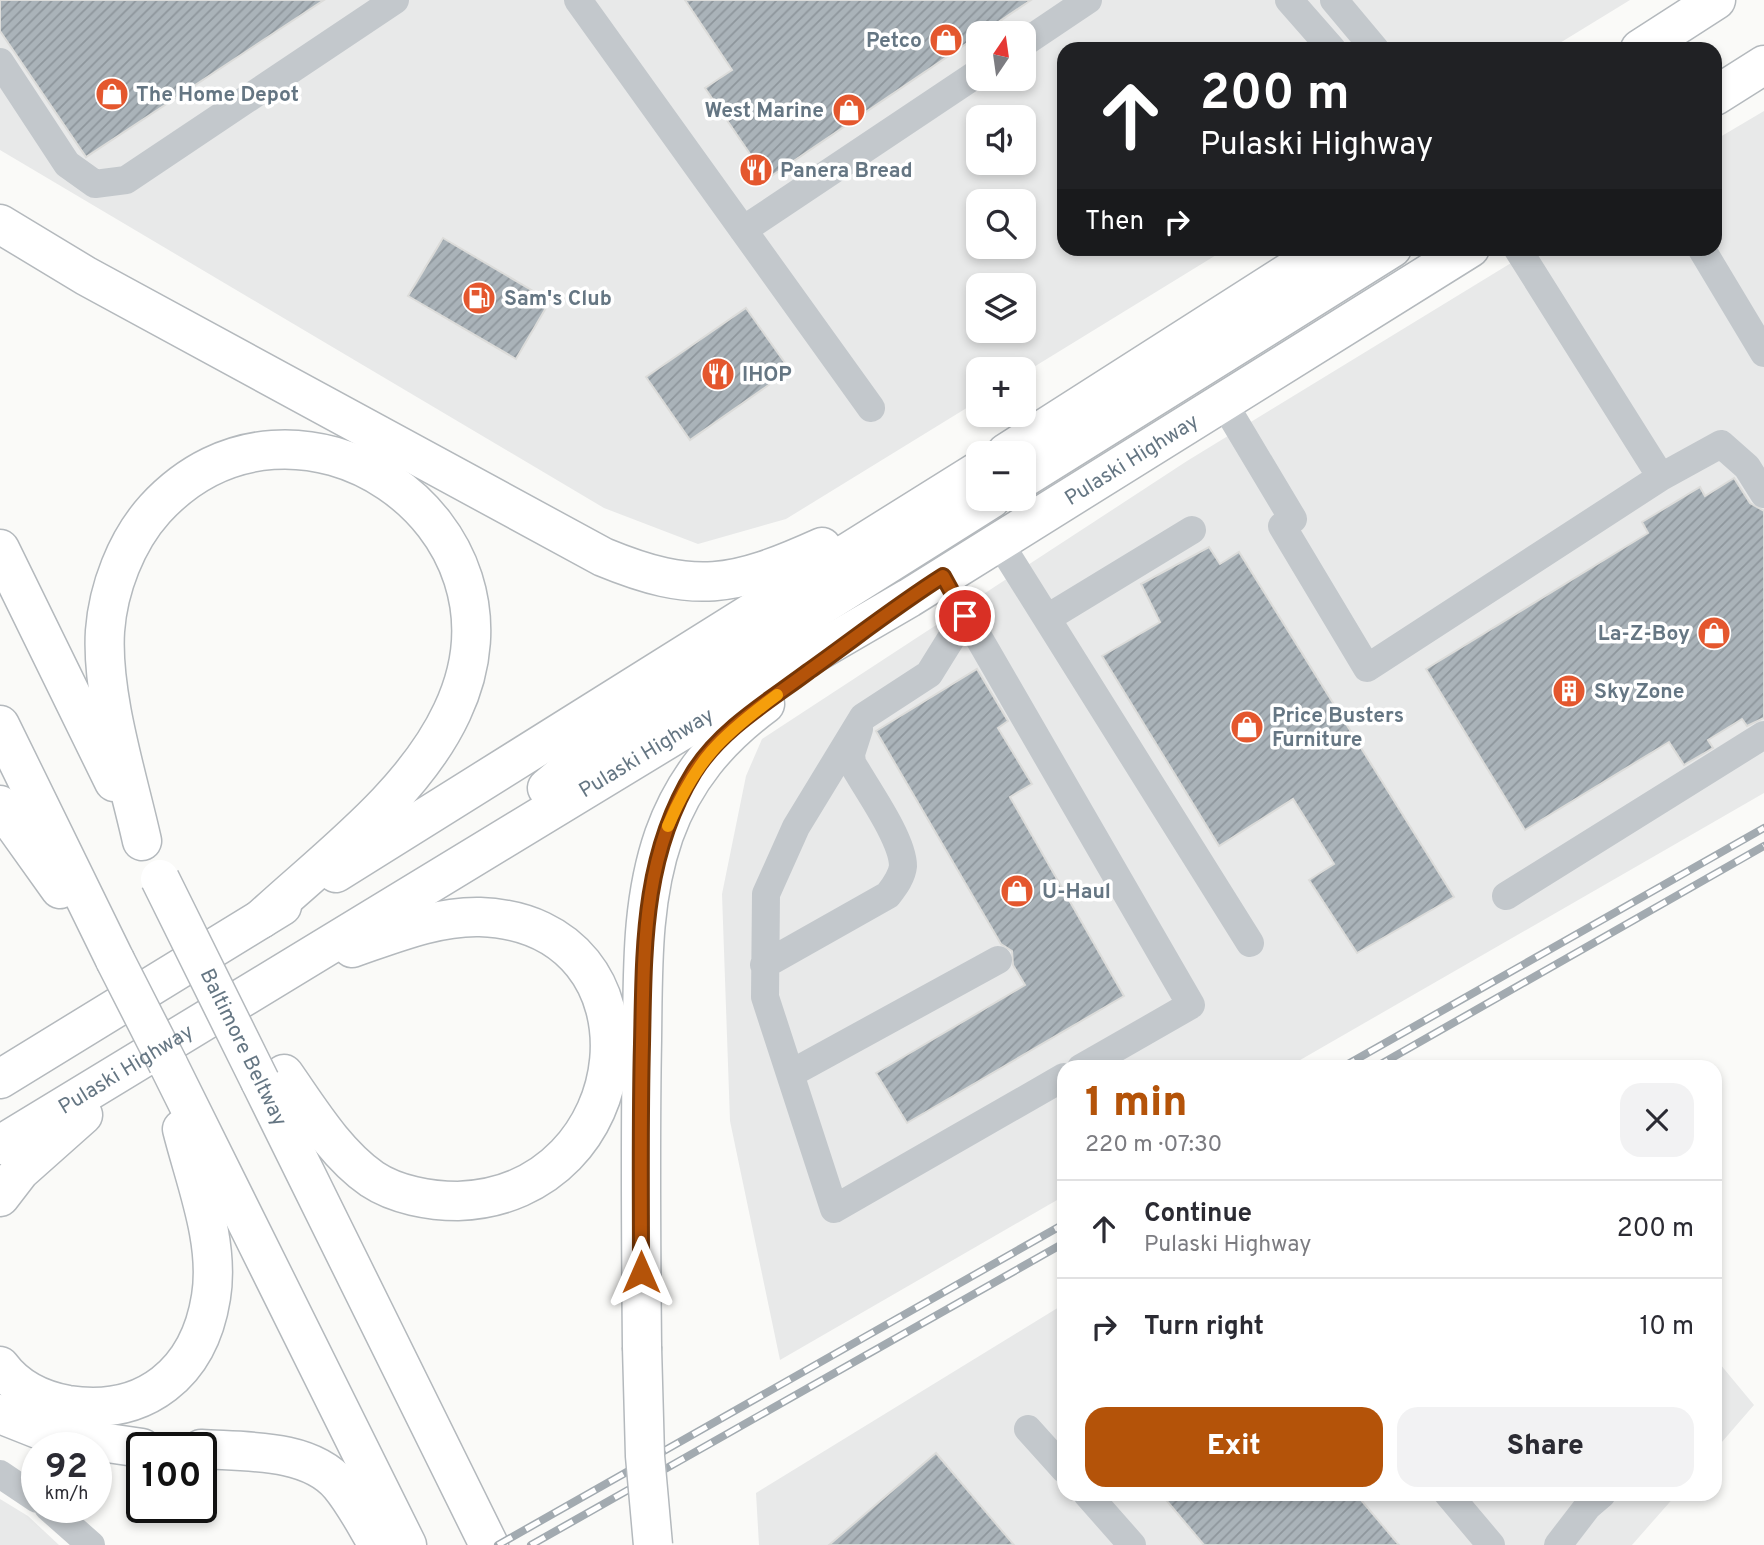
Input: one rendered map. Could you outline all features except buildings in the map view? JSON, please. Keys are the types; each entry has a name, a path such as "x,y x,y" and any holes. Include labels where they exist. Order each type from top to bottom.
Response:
{"highway":[{"path":"1651,42 1716,0"},
{"path":"1722,92 1764,65"},
{"path":"0,224 86,276 603,557 667,580 706,584 735,581 775,569 946,492"},
{"path":"1025,441 1311,256"},
{"path":"1036,470 1379,256"},
{"name":"Pulaski Highway","path":"0,1145 174,1049 285,971 909,597 1457,256"},
{"path":"142,841 105,667 105,629 120,571 129,547 145,520 173,490 204,468 243,455 282,449 320,453 364,466 387,478 426,513 442,533 468,589 472,644 465,677 453,711 434,747 409,778 261,919"},
{"path":"0,1079 966,479"},
{"path":"443,875 573,766 673,699 972,511"},
{"name":"Baltimore Beltway","path":"0,549 160,879 208,971 272,1077 448,1462 489,1545"},
{"path":"653,1545 645,1456 640,1122 645,915 652,874 664,834 695,770 729,730 909,597"},
{"path":"0,725 93,927"},
{"path":"0,805 93,927 174,1049 210,1252 212,1295 202,1334 185,1364 160,1388 110,1408 56,1403 32,1395 0,1366"},
{"path":"272,1077 343,1154 373,1180 407,1195 447,1201 487,1200 532,1181 567,1156 595,1117 608,1077 611,1038 604,1004 592,977 579,961 548,935 516,924 482,917 448,919 406,930 285,971"},
{"path":"0,1197 41,1152 174,1049"},
{"path":"189,1125 371,1505 378,1545"},
{"path":"0,1414 53,1435 126,1446"},
{"path":"217,1450 268,1454 320,1468 371,1505 407,1545"}],"street":[{"path":"0,62 67,164 95,184 126,180 395,0"},
{"path":"578,0 871,408"},
{"path":"1036,35 1088,0"},
{"path":"1289,0 1326,42"},
{"path":"1334,0 1370,42"},
{"path":"743,230 966,81"},
{"path":"1522,256 1661,477"},
{"path":"1706,256 1764,353"},
{"path":"1223,402 1293,519 1282,526 1367,668 1661,477 1721,444 1747,467 1764,494"},
{"path":"1049,617 1192,530"},
{"path":"999,542 1049,617 1250,943"},
{"path":"943,576 1191,1005 1095,1060"},
{"path":"965,616 929,674 863,717 796,827 766,894 765,997 834,1209 1057,1081"},
{"path":"764,965 888,895 903,869 901,851 852,763 851,754 863,717"},
{"path":"1506,896 1764,735"},
{"path":"790,1074 998,960"},
{"path":"1028,1429 1057,1461"},
{"path":"0,1474 21,1488"},
{"path":"1093,1501 1132,1545"},
{"path":"1454,1501 1491,1545"},
{"path":"1558,1545 1594,1501"},
{"path":"66,1523 91,1545"}],"shaded area":[{"path":"0,0 1630,0 1561,42 1057,42 1057,256 1215,256 1036,366 1036,357 966,357 966,408 786,519 698,544 604,508 0,150"},
{"path":"1764,111 1764,793 1300,1060 1057,1060 1057,1200 780,1360 730,1121 722,894 746,776 762,739 1187,461 1523,256 1722,256 1722,136"},
{"path":"1057,1308 1057,1501 1671,1501 1632,1545 759,1545 756,1493"},
{"path":"1722,1366 1754,1405 1722,1442"},
{"path":"0,1499 21,1512 21,1523 35,1523 59,1545 0,1545"}],"railway":[{"path":"1355,1060 1764,828"},
{"path":"1388,1060 1764,846"},
{"path":"498,1545 1057,1228"},
{"path":"531,1545 1057,1247"}],"slow traffic":[{"path":"668,826 695,770 729,730 777,695"}],"place":[{"name":"Petco","path":"946,40"},
{"name":"The Home Depot","path":"112,94"},
{"name":"West Marine","path":"849,110"},
{"name":"Panera Bread","path":"756,170"},
{"name":"Sam's Club","path":"479,298"},
{"name":"IHOP","path":"718,374"},
{"name":"La-Z-Boy","path":"1714,633"},
{"name":"Sky Zone","path":"1569,691"},
{"name":"Price Busters Furniture","path":"1247,727"},
{"name":"U-Haul","path":"1017,891"}],"route":[{"path":"641,1272 640,1122 645,915 652,874 664,834 678,802 695,770 729,730 909,597 943,576 965,616"}]}
